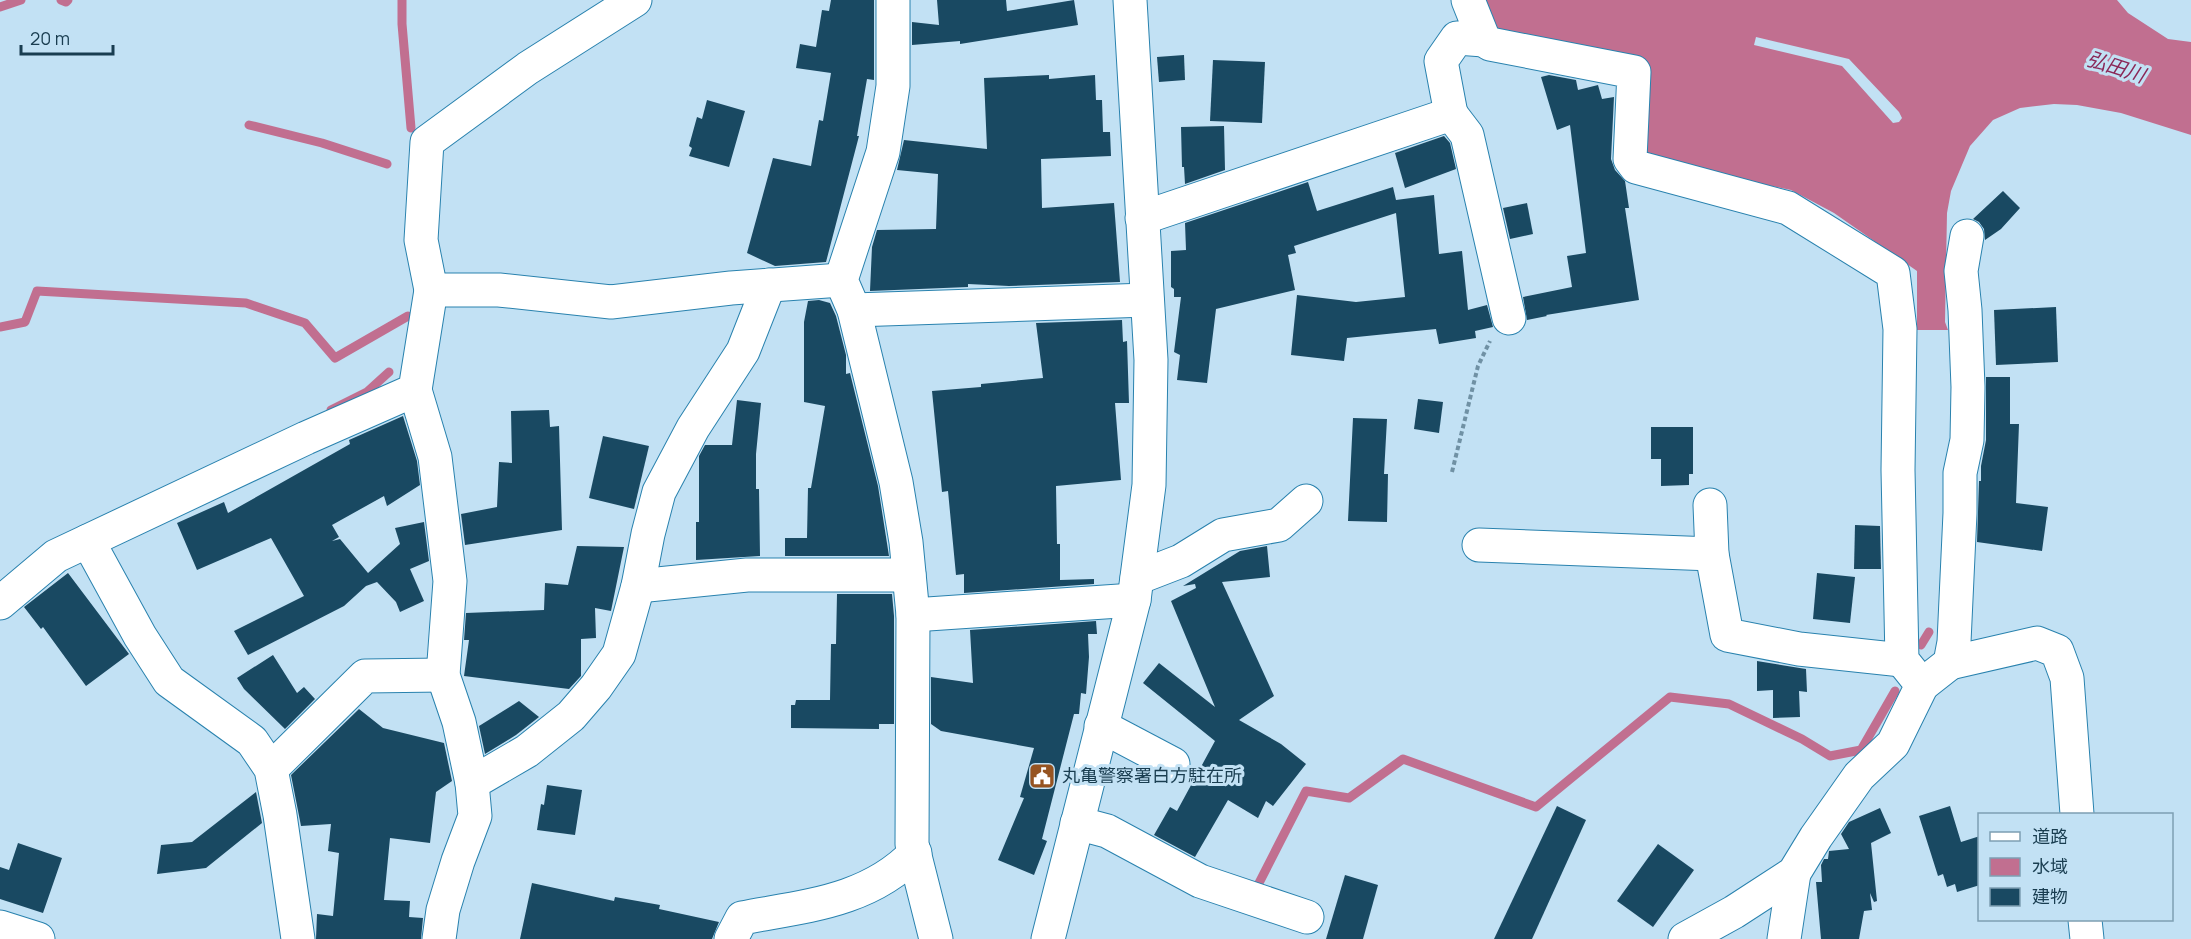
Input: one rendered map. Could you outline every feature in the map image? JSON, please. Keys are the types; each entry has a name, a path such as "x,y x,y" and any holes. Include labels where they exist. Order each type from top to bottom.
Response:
{"street":[{"path":"439,939 443,910 475,816 472,783 459,722 443,675 450,581 435,457 415,390 431,290 421,240 427,142 528,68 635,0"},
{"path":"894,0 893,86 884,152 841,280 854,310 896,482 913,615 912,844 936,939"},
{"path":"1048,939 1135,589 1149,485 1151,360 1130,0"},
{"path":"1467,0 1484,40"},
{"path":"1508,312 1467,135 1451,114 1441,61 1457,38 1484,40 1490,44 1634,72 1630,159 1636,167 1788,208 1893,273 1900,329 1898,470 1902,660 1922,685"},
{"path":"1142,218 1451,114"},
{"path":"1950,663 1955,630 1960,473 1967,440 1968,387 1961,271 1967,236"},
{"path":"431,290 499,290 611,302 769,285 841,280"},
{"path":"472,783 527,751 571,716 619,654 638,586 659,492 693,428 743,351 769,285"},
{"path":"854,310 1147,300"},
{"path":"0,603 56,556 306,438 415,390"},
{"path":"913,615 1135,589 1223,535 1278,525 1305,501"},
{"path":"1710,505 1712,554 1727,635 1799,649 1902,660"},
{"path":"88,541 140,636 169,681 252,741 271,769 298,939"},
{"path":"1479,545 1712,554"},
{"path":"638,586 747,575 909,575"},
{"path":"1784,939 1794,873 1859,776 1893,744 1922,685 1950,663 2037,643 2057,651 2067,678 2077,813"},
{"path":"271,769 365,676 443,675"},
{"path":"1101,726 1173,764"},
{"path":"1077,823 1107,831 1200,881 1308,916"},
{"path":"731,939 741,918 851,896 887,877 915,853"},
{"path":"1685,939 1734,912 1794,873"},
{"path":"2085,921 2087,939"},
{"path":"0,927 38,939"}],"path":[{"path":"1452,472 1479,366 1508,312"}],"water":[{"name":"弘田川","path":"1480,0 2117,0 2128,13 2168,39 2191,42 2191,135 2121,113 2077,105 2054,104 2020,108 1993,120 1970,146 1951,191 1947,213 1945,322 1948,330 1917,330 1917,271 1834,213 1791,190 1647,159 1644,69 1495,29","holes":["1756,37 1849,59 1899,112 1902,118 1899,122 1893,123 1842,66 1754,45"]}],"building":[{"path":"831,0 874,0 874,80 867,79 857,136 859,136 826,262 775,266 747,253 773,158 811,166 819,120 823,121 831,73 796,68 800,44 816,47 822,10 829,11"},
{"path":"937,0 1006,0 1007,11 1074,0 1078,25 960,44 960,41 912,45 912,22 939,25"},
{"path":"1184,55 1185,80 1159,82 1157,57"},
{"path":"1213,60 1265,62 1262,123 1210,121"},
{"path":"1049,75 1049,79 1095,75 1096,100 1102,100 1103,132 1110,132 1111,156 1041,159 1042,208 1114,203 1120,282 1009,286 968,284 968,287 870,291 872,247 877,230 936,229 938,174 897,170 904,140 987,149 984,78"},
{"path":"1549,75 1576,80 1578,90 1598,85 1602,99 1614,97 1611,159 1615,170 1625,181 1629,208 1625,208 1639,300 1527,320 1523,297 1572,287 1567,256 1586,253 1570,125 1557,130 1541,77"},
{"path":"707,100 745,111 729,167 689,156 692,148 689,146 697,117 702,119"},
{"path":"1224,126 1225,170 1185,184 1184,167 1182,167 1181,127"},
{"path":"1444,136 1450,143 1456,169 1405,188 1395,153"},
{"path":"1308,182 1317,211 1393,187 1396,200 1434,195 1439,254 1462,251 1468,310 1487,305 1493,327 1475,331 1476,338 1439,344 1436,329 1347,338 1344,361 1291,355 1297,295 1356,302 1405,297 1396,213 1294,246 1296,253 1288,255 1295,290 1216,309 1207,383 1177,380 1180,355 1174,352 1181,297 1174,297 1174,289 1171,287 1171,251 1186,250 1185,223"},
{"path":"2003,191 2020,208 2001,229 1985,240 1984,229 1979,222 1973,219"},
{"path":"1527,203 1533,234 1510,239 1503,208"},
{"path":"819,300 830,303 836,316 846,355 846,374 850,373 878,486 889,556 785,556 785,538 807,538 808,488 811,488 825,406 804,402 804,322 808,301"},
{"path":"2056,307 2058,362 1996,365 1994,310"},
{"path":"1122,320 1123,342 1127,341 1129,403 1115,403 1121,480 1056,486 1060,580 1094,579 1094,584 964,593 964,574 956,575 948,491 942,492 932,391 1043,378 1036,323"},
{"path":"1986,377 2010,377 2010,424 2019,424 2016,503 2048,507 2042,551 1977,542 1979,481 1981,481 1981,466 1986,440"},
{"path":"1418,399 1443,402 1439,433 1414,429"},
{"path":"737,400 761,403 756,454 760,556 696,560 696,522 699,522 699,456 705,445 732,445"},
{"path":"549,410 550,427 559,426 562,530 465,545 461,514 497,507 499,462 512,463 511,411"},
{"path":"403,416 417,461 420,485 387,506 384,496 332,525 339,537 332,541 340,539 368,573 400,544 395,528 424,522 429,561 410,569 424,601 400,612 396,602 377,582 366,586 344,606 248,655 234,631 304,596 271,538 197,570 177,523 224,502 228,513 350,444 349,440"},
{"path":"1353,418 1387,419 1384,474 1388,474 1387,522 1348,521"},
{"path":"1651,427 1693,427 1693,474 1689,474 1689,485 1661,486 1661,459 1651,459"},
{"path":"603,436 649,446 634,509 589,498"},
{"path":"1855,525 1880,526 1881,569 1854,569"},
{"path":"577,546 624,547 611,611 595,608 596,638 581,639 581,676 569,689 464,676 469,640 464,640 466,613 544,610 545,583 568,585"},
{"path":"1267,546 1270,577 1222,582 1274,696 1239,720 1281,744 1306,764 1273,806 1266,801 1258,818 1228,800 1195,857 1154,835 1170,807 1177,811 1215,741 1143,683 1159,663 1215,707 1171,601 1196,588 1195,584 1183,586 1240,551"},
{"path":"68,573 129,654 86,686 43,627 41,629 24,607"},
{"path":"1817,573 1855,577 1850,623 1813,619"},
{"path":"837,594 892,594 894,724 879,724 879,729 791,728 791,705 795,705 796,700 830,700 831,644 836,644"},
{"path":"1096,621 1097,634 1088,634 1086,694 1081,693 1079,714 1074,714 1042,839 1047,841 1034,875 998,860 1024,798 1020,797 1034,748 941,731 931,724 931,677 973,683 970,630"},
{"path":"273,655 297,693 304,687 315,699 285,729 244,689 237,678"},
{"path":"1757,661 1806,669 1807,692 1799,691 1800,717 1773,718 1773,690 1757,691"},
{"path":"519,701 539,717 516,735 485,754 479,726"},
{"path":"359,709 383,728 444,743 452,781 436,792 430,843 390,838 384,900 410,901 409,917 423,918 421,939 316,939 317,914 333,916 339,853 328,851 331,824 301,826 291,775"},
{"path":"547,785 582,790 575,835 537,830"},
{"path":"256,792 262,823 206,868 157,874 161,845 192,842"},
{"path":"1557,806 1586,820 1532,939 1494,939"},
{"path":"1950,806 1961,842 1978,837 1978,886 1957,892 1955,884 1947,887 1943,874 1938,876 1919,816"},
{"path":"1880,808 1891,833 1871,843 1877,901 1874,902 1870,893 1872,910 1864,911 1859,939 1821,939 1816,882 1822,882 1821,865 1824,859 1828,859 1829,851 1849,849 1841,834 1849,822"},
{"path":"18,843 62,858 43,913 0,899 0,867 9,870"},
{"path":"1658,844 1694,870 1653,927 1617,901"},
{"path":"1345,875 1378,885 1363,939 1326,939"},
{"path":"532,883 614,901 615,897 660,905 659,909 719,922 712,939 520,939"}],"waterway":[{"path":"0,7 21,0"},
{"path":"61,0 66,2 68,0"},
{"path":"402,0 411,128"},
{"path":"249,125 322,143 387,164"},
{"path":"0,327 25,322 37,291 246,303 305,323 335,358 408,316"},
{"path":"331,410 367,392 389,372"},
{"path":"1921,645 1929,632"},
{"path":"1259,883 1306,791 1349,798 1403,759 1536,807 1670,697 1729,704 1802,739 1830,756 1861,750 1895,691"}],"place":[{"name":"丸亀警察署白方駐在所","path":"1042,776"}]}
